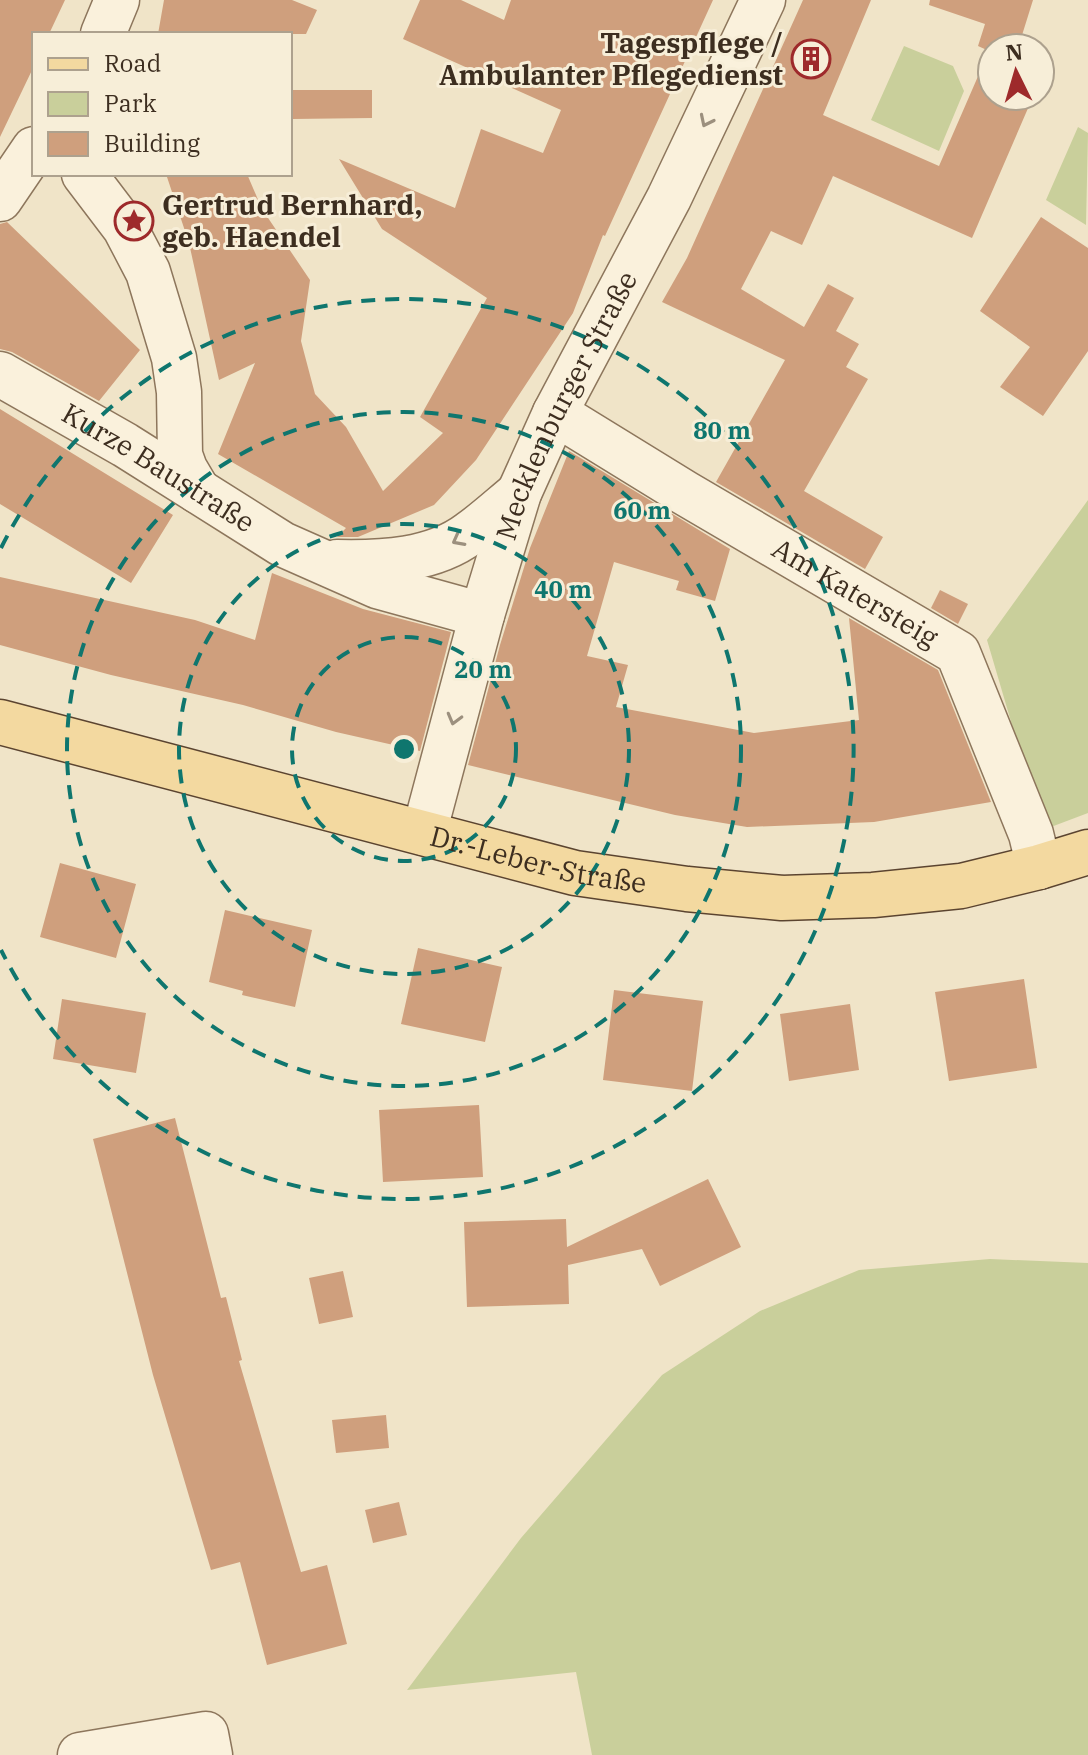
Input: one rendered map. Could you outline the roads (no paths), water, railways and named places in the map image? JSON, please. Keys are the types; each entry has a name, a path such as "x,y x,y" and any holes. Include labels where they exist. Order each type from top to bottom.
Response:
{"main road":[{"name":"Dr.-Leber-Straße","path":"0,722 575,873 687,889 782,898 873,895 961,886 1088,852"}],"street":[{"path":"104,32 117,0"},
{"name":"Mecklenburger Straße","path":"424,833 482,615 519,493 555,413 669,198 763,0"},
{"path":"3,185 32,151"},
{"path":"86,176 125,228 148,272 174,358 180,455 198,491"},
{"name":"Kurze Baustraße","path":"0,374 125,445 270,537 377,586 482,615"},
{"name":"Am Katersteig","path":"555,413 958,653 1031,834 1039,867"},
{"path":"125,445 157,443 170,433 180,418"},
{"name":"Kurze Baustraße","path":"318,561 372,563 413,557 442,548 468,535 519,493"},
{"path":"80,1755 206,1734 210,1755"}],"place":[{"name":"Tagespflege / Ambulanter Pflegedienst","path":"811,59"},
{"name":"Gertrud Bernhard, geb. Haendel","path":"134,221"}]}
